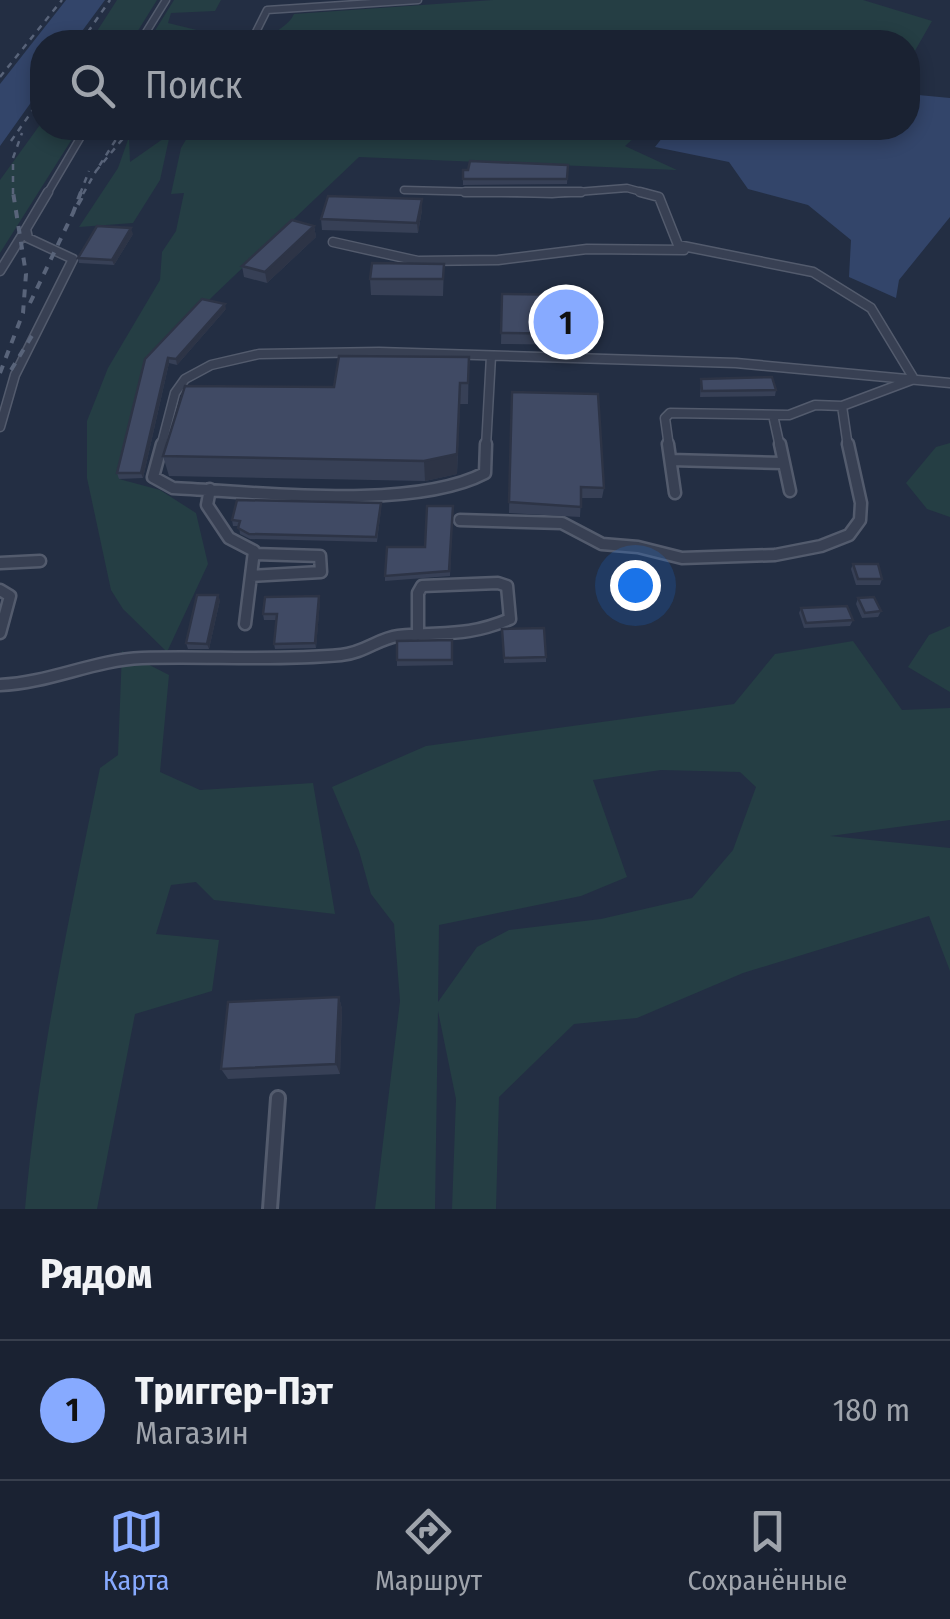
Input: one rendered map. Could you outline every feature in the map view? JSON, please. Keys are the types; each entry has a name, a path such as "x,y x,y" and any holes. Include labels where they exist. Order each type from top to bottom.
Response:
{"lane":[{"path":"147,30 166,0"},
{"path":"257,30 272,0"},
{"path":"267,10 418,0"},
{"path":"0,272 79,140"},
{"path":"404,190 552,194 628,188 659,197 672,223 673,236 678,244 690,249"},
{"path":"0,426 14,375 74,259 40,246 28,238 26,229"},
{"path":"333,242 418,262 498,260 587,249 690,249 777,262 813,272 872,308 914,379"},
{"path":"492,356 485,473 472,483 401,494 173,488 153,477 176,393 185,379 210,365 259,354 492,356 736,363 950,383"},
{"path":"674,493 666,418 670,413 798,414 815,405 842,406 914,379"},
{"path":"460,520 562,522 602,544 638,546 682,558 775,555 821,546 849,535 860,520 862,503 842,406"},
{"path":"772,414 790,492"},
{"path":"670,460 784,463"},
{"path":"210,489 207,505 229,538 252,548 254,554 245,624"},
{"path":"251,576 315,574 321,569 320,556 254,554"},
{"path":"0,562 40,561"},
{"path":"0,685 29,684 138,658 242,660 341,655 363,652 393,636 418,635 484,632 505,622 510,613 507,586 422,586 418,592 418,635"},
{"path":"0,590 10,596 0,633"},
{"path":"270,1209 278,1098"}],"green space":[{"path":"117,0 157,0 138,30 98,30"},
{"path":"174,0 221,0 215,11 171,13 168,23 197,30 155,30"},
{"path":"493,0 863,0 932,21 920,42 920,30 278,30 294,14"},
{"path":"30,139 71,140 0,253 0,180"},
{"path":"128,140 130,162 161,140 169,140 160,180 133,223 79,227 118,168"},
{"path":"186,140 632,140 625,146 677,170 359,157 213,296 147,365 119,479 160,490 196,513 208,564 167,652 123,609 111,590 87,478 87,421 108,368 160,280 162,252 176,231 184,193 171,194"},
{"path":"950,443 950,517 927,509 906,483 936,447"},
{"path":"950,626 950,692 908,667 929,635"},
{"path":"853,641 902,710 950,708 950,820 830,836 950,848 950,971 929,916 743,973 637,1018 574,1024 499,1097 496,1209 452,1209 456,1099 438,1011 435,1209 375,1209 400,1001 394,924 371,894 359,851 332,787 426,746 734,704 775,654","holes":["661,770 740,772 756,787 733,850 692,898 601,919 509,930 477,947 438,1002 439,925 581,896 627,877 593,780"]},
{"path":"122,651 169,675 160,772 200,790 313,783 335,914 214,900 196,882 171,885 156,934 219,940 212,991 135,1014 97,1209 25,1209 47,1042 77,878 100,768 118,755"}],"water":[{"path":"66,0 105,0 83,30 42,30"},
{"path":"30,46 30,104 0,146 0,84"},
{"path":"920,95 950,98 950,217 899,280 896,298 849,277 851,240 808,205 748,189 729,162 655,147 660,140 920,140"}],"building":[{"path":"470,161 568,165 567,179 463,179 463,170 468,170"},
{"path":"328,196 422,199 417,223 321,219"},
{"path":"292,220 314,226 265,272 242,266"},
{"path":"97,226 131,228 112,260 78,258"},
{"path":"372,263 444,264 443,279 370,279"},
{"path":"502,294 573,295 576,334 501,333"},
{"path":"202,299 225,304 176,359 168,358 141,473 117,473 145,359"},
{"path":"339,356 469,357 468,383 460,383 457,454 424,461 163,456 185,386 334,387"},
{"path":"772,377 776,390 702,391 701,379"},
{"path":"512,392 598,394 604,488 581,487 581,507 509,502"},
{"path":"237,500 381,503 376,537 249,534 238,528 240,521 232,520"},
{"path":"427,506 453,506 449,571 385,576 387,547 425,547"},
{"path":"853,564 878,564 882,579 858,579"},
{"path":"197,595 218,595 207,644 186,643"},
{"path":"319,596 315,643 274,644 277,614 263,614 265,597"},
{"path":"874,597 881,611 865,613 858,598"},
{"path":"847,606 853,620 806,623 801,608"},
{"path":"544,628 546,657 504,658 502,629"},
{"path":"452,640 452,660 397,660 397,641"},
{"path":"339,997 336,1064 221,1069 228,1002"}],"railway":[{"path":"38,30 62,0"},
{"path":"89,30 110,0"},
{"path":"0,77 30,40"},
{"path":"11,141 30,114"},
{"path":"13,192 13,158 22,133"},
{"path":"96,171 116,140"},
{"path":"96,171 122,140"},
{"path":"80,194 89,171"},
{"path":"83,194 96,171"},
{"path":"0,373 23,313 26,274 13,192"},
{"path":"73,213 81,192"},
{"path":"73,213 85,192"},
{"path":"30,303 73,213"},
{"path":"11,370 33,334"}],"place":[{"name":"Триггер-Пэт","path":"566,322"}]}
